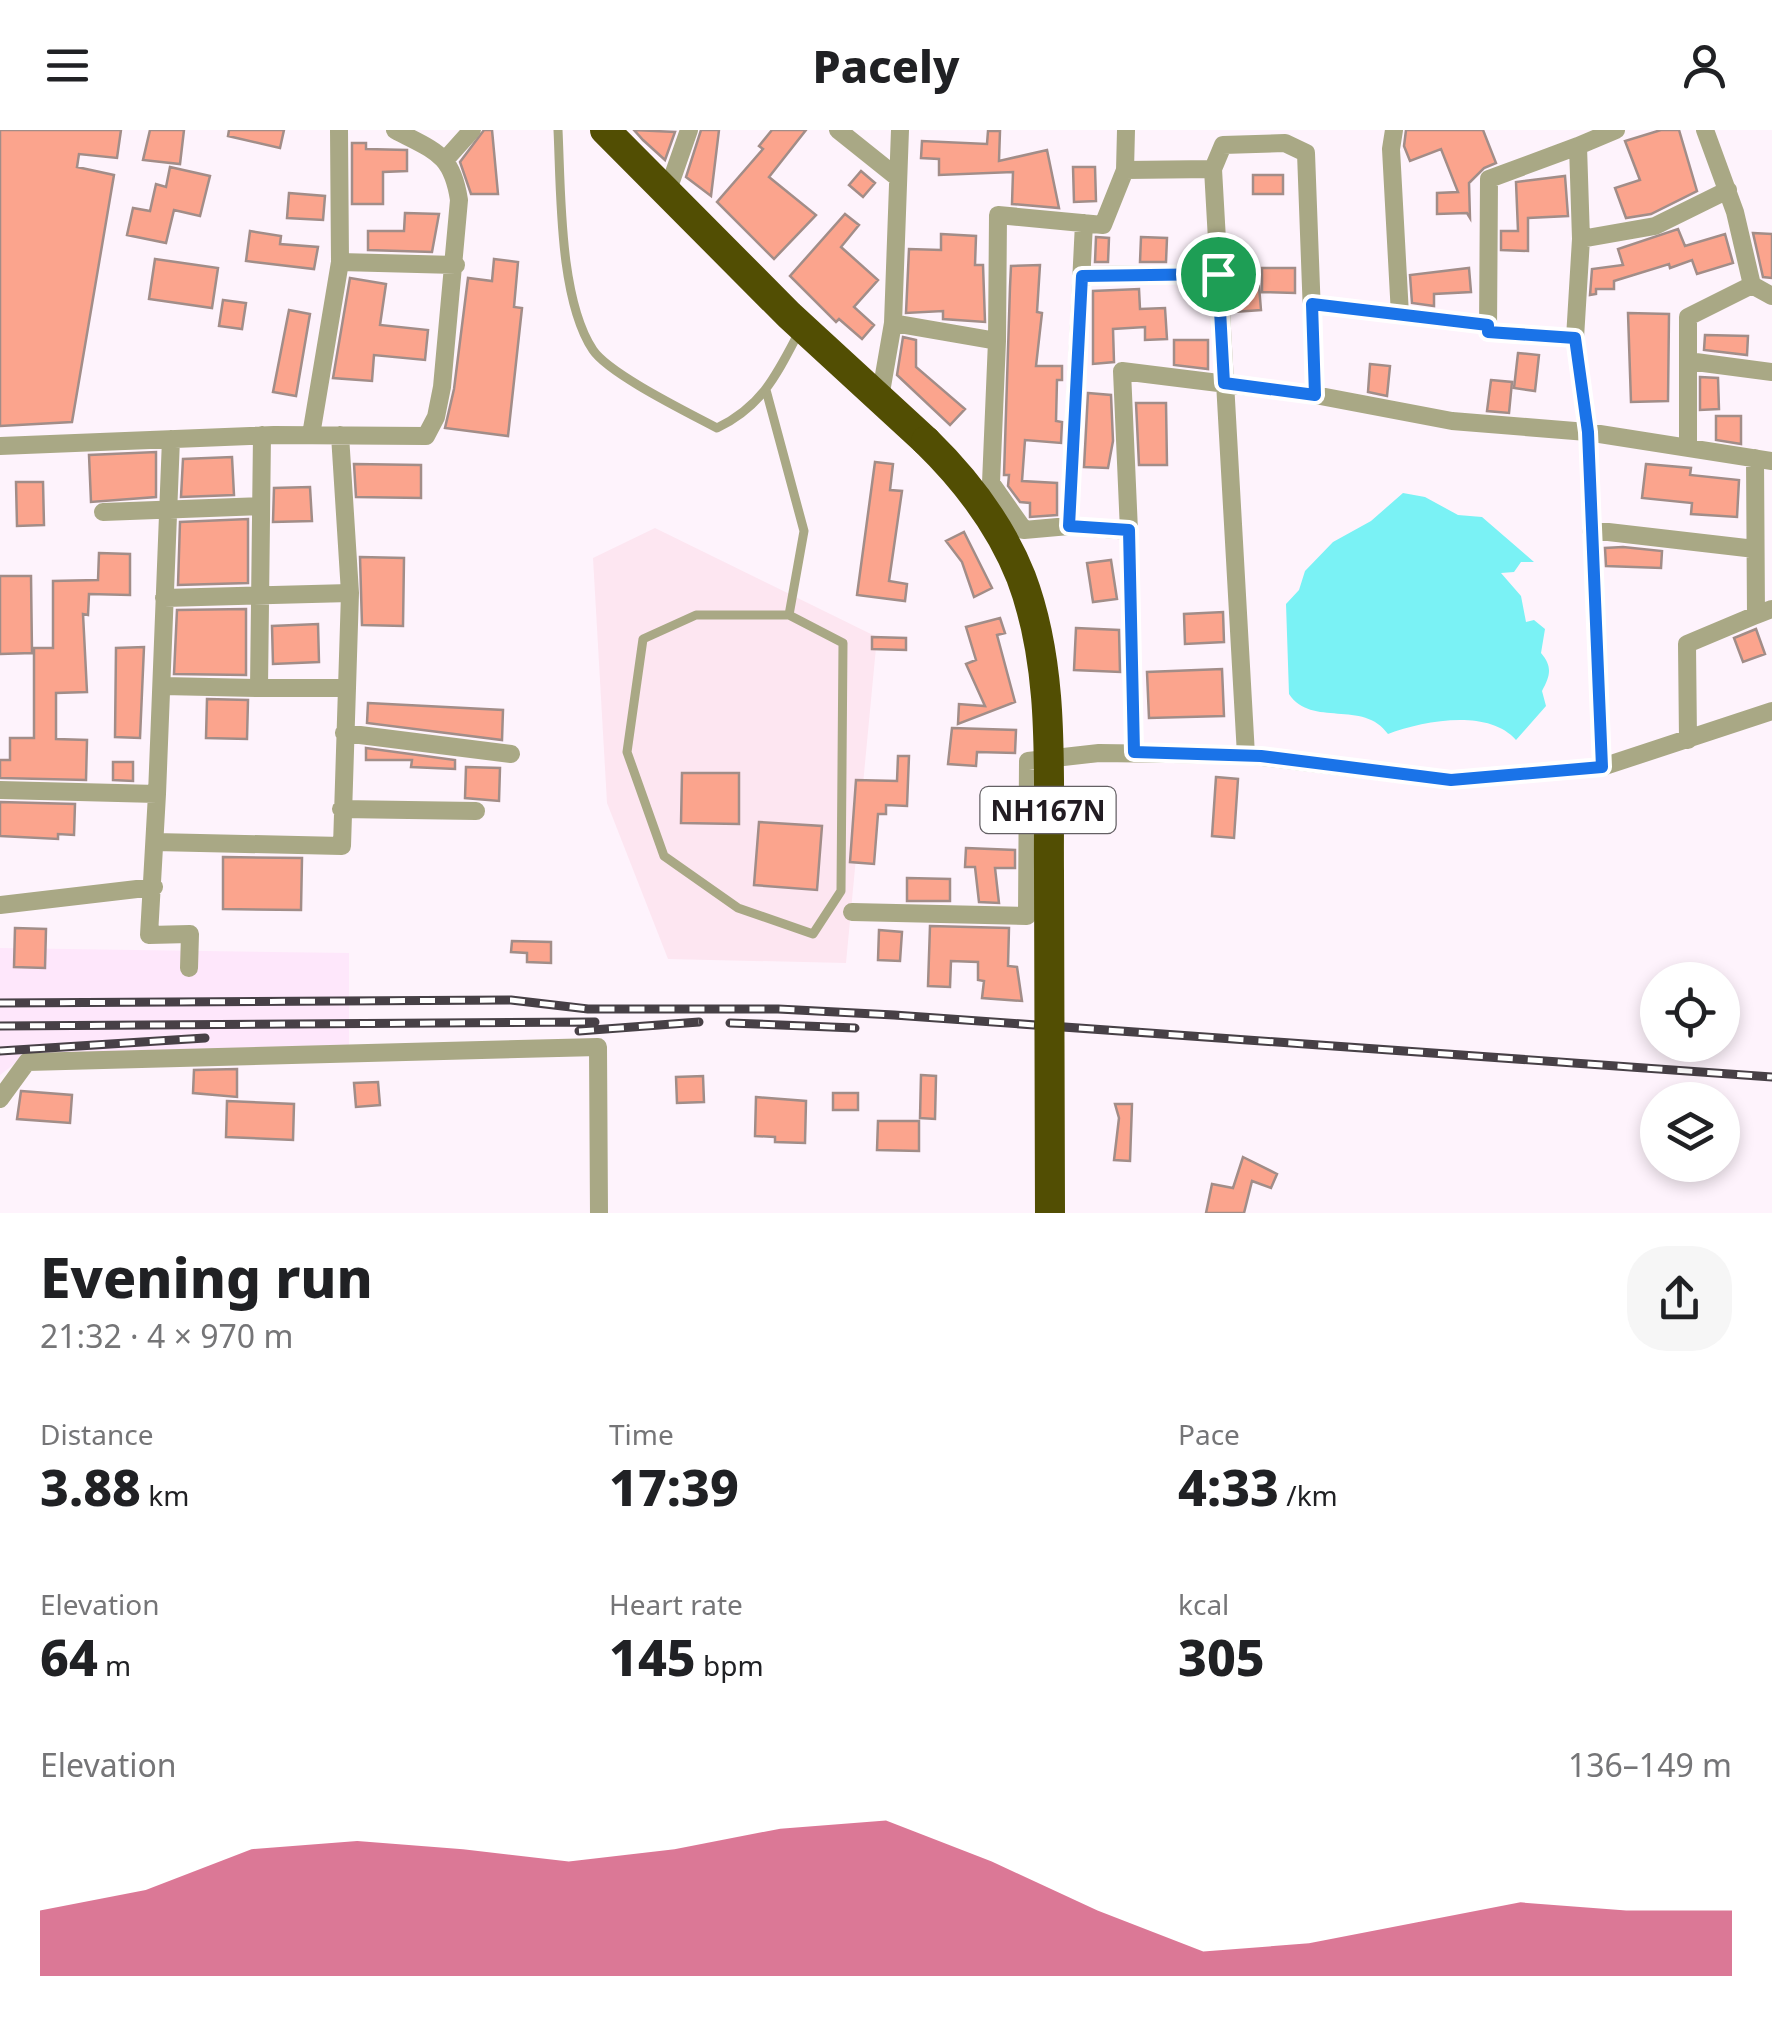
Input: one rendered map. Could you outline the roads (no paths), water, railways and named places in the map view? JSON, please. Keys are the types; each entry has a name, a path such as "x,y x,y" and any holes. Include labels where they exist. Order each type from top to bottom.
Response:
{"highway":[{"name":"NH167N","path":"605,130 802,326 926,441 971,489 1006,544 1027,598 1040,651 1048,794 1050,1213"}],"street":[{"path":"311,435 340,262 339,130"},
{"path":"0,446 262,436 426,436 436,417 442,387 459,200 455,172 446,158 395,130"},
{"path":"446,158 472,130"},
{"path":"668,190 689,130"},
{"path":"838,130 898,178"},
{"path":"880,398 893,323 900,130"},
{"path":"1126,130 1125,170 1104,225 998,215 991,483 1024,530 1069,526 1129,530"},
{"path":"1394,130 1391,149 1400,315"},
{"path":"1561,130 1573,147 1581,238 1575,338 1587,432 1602,767"},
{"path":"1575,338 1488,332 1489,180 1616,130"},
{"path":"1706,130 1728,190 1752,285 1772,296"},
{"path":"1246,755 1213,169 1223,145 1285,143 1306,153 1315,395"},
{"path":"1125,170 1213,169"},
{"path":"1581,238 1654,226 1728,190"},
{"path":"1069,526 1084,224"},
{"path":"340,262 456,265"},
{"path":"1082,276 1218,274"},
{"path":"1688,448 1688,318 1752,285"},
{"path":"1312,304 1488,325"},
{"path":"893,323 997,341"},
{"path":"1688,361 1772,372"},
{"path":"1134,752 1122,372 1315,395 1452,422 1587,432 1763,460 1756,549 1764,612 1687,644 1688,740"},
{"path":"155,842 342,846 340,809 350,593 340,435"},
{"path":"259,688 262,436"},
{"path":"171,439 149,935 190,934 188,968"},
{"path":"103,512 261,506"},
{"path":"1592,530 1756,549"},
{"path":"164,598 350,593"},
{"path":"163,686 345,688"},
{"path":"852,912 1028,916 1028,761 1134,752 1246,755 1451,780 1602,767 1772,710"},
{"path":"344,733 511,754"},
{"path":"0,790 157,794"},
{"path":"340,809 476,812"},
{"path":"0,905 154,886"},
{"path":"0,1099 27,1062 598,1047 599,1213"}],"lane":[{"path":"558,130 569,286 594,352 656,395 717,428 747,414 766,390 802,326"},
{"path":"766,390 804,530 789,615"},
{"path":"696,615 789,615 842,643 841,891 812,934 738,908 664,856 627,752 644,640 696,615"}],"water":[{"path":"1403,493 1425,497 1458,515 1482,517 1534,562 1521,562 1514,572 1501,573 1521,596 1526,622 1534,620 1545,629 1541,653 1549,667 1542,691 1546,706 1516,740 1489,724 1455,720 1388,734 1366,718 1310,710 1289,694 1286,604 1299,590 1305,571 1333,542 1371,521"}],"railway":[{"path":"0,1003 511,1000 588,1009 778,1009 1772,1077"},
{"path":"0,1026 595,1022"},
{"path":"579,1031 699,1022"},
{"path":"730,1023 855,1028"},
{"path":"0,1051 205,1038"}]}
